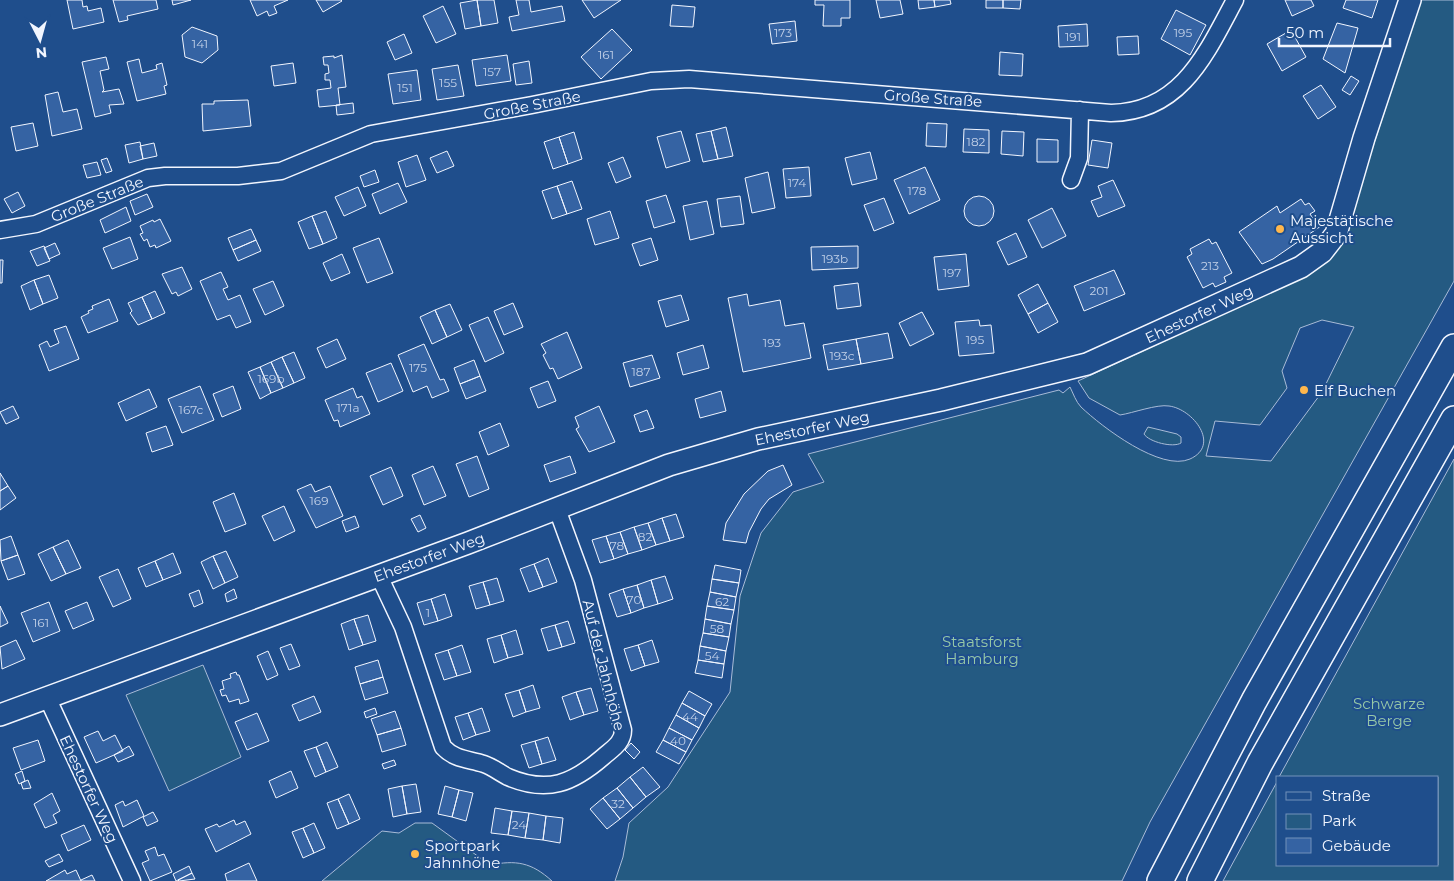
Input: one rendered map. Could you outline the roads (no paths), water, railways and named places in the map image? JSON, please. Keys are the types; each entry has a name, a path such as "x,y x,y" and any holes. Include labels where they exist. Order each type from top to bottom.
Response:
{"highway":[{"path":"1160,881 1254,701 1454,347"},
{"path":"1200,881 1260,764 1454,419"}],"main road":[{"name":"Ehestorfer Weg","path":"0,715 379,576 557,509 643,474 738,444 941,400 1087,364 1302,267 1322,252 1336,234 1364,138 1410,0"}],"street":[{"name":"Große Straße","path":"0,230 36,224 148,178 165,176 245,176 281,171 371,134 651,81 689,79 1080,110 1130,112 1161,101 1181,85 1198,65 1235,0"},
{"path":"1071,180 1079,158 1080,110"},
{"name":"Auf der Jahnhöhe","path":"379,576 403,626 443,747 450,755 486,765 507,776 528,783 551,784 572,780 587,771 620,742 623,730 583,580 557,509"},
{"name":"Ehestorfer Weg","path":"47,697 132,881"}],"place":[{"name":"Majestätische Aussicht","path":"1280,229"},
{"name":"Elf Buchen","path":"1304,390"},
{"name":"Sportpark Jahnhöhe","path":"415,854"}],"park label":[{"name":"Staatsforst Hamburg","path":"982,650"},
{"name":"Schwarze Berge","path":"1389,712"}]}
